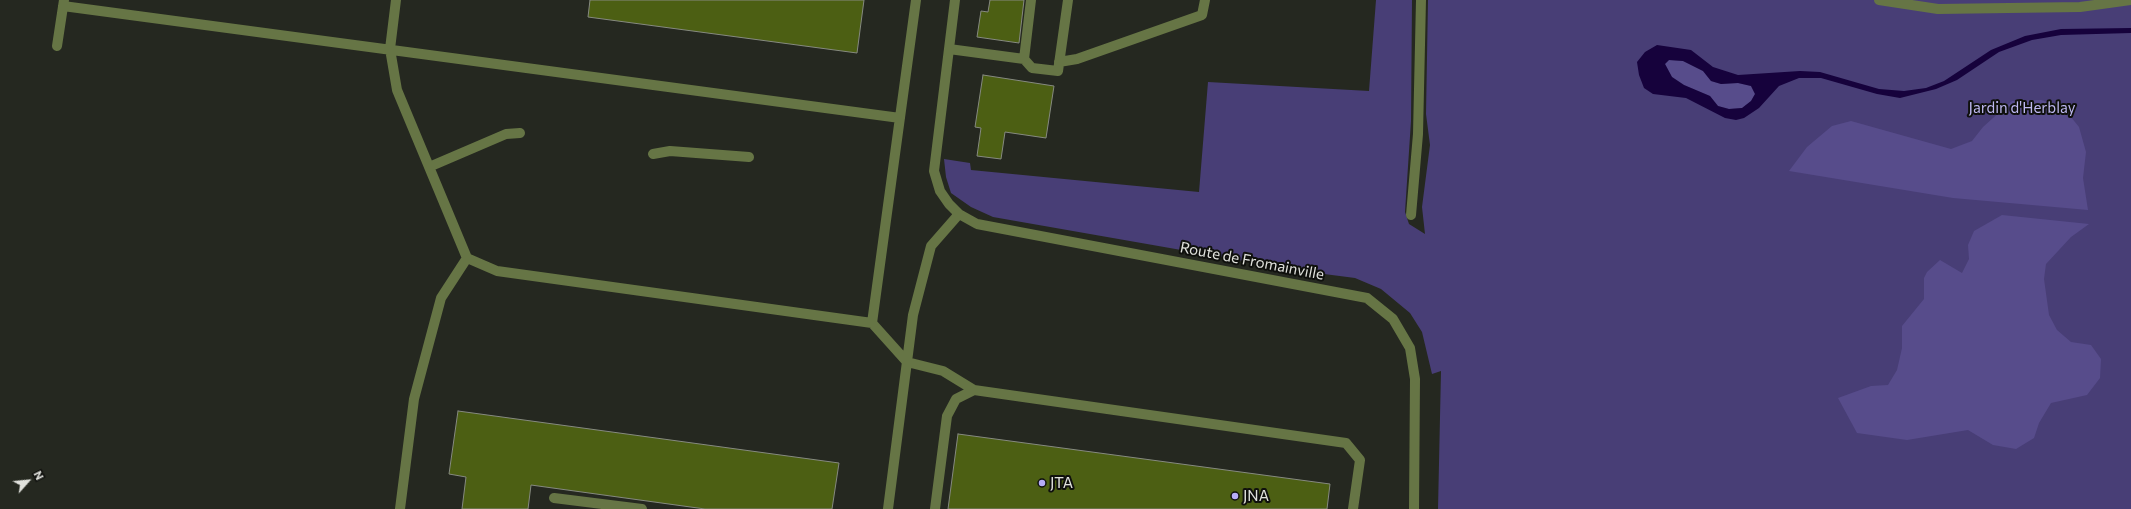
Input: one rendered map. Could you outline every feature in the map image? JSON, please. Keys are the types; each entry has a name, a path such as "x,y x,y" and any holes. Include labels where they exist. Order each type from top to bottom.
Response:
{"street":[{"path":"396,0 390,49 397,90 467,258 497,271 872,323 907,362 943,371 974,390 1346,443 1360,460 1354,509"},
{"path":"872,323 916,0"},
{"path":"955,0 949,49 1024,59 1032,68 1058,71 1068,0"},
{"path":"1024,59 1031,0"},
{"path":"1060,62 1077,60 1202,15 1205,0"},
{"path":"1411,215 1418,134 1421,0"},
{"path":"1879,0 1938,9 2080,7 2131,0"},
{"path":"57,46 63,3 900,118"},
{"name":"Route de Fromainville","path":"949,49 934,171 940,191 959,214 977,224 1367,298 1393,319 1410,348 1415,379 1414,509"},
{"path":"429,167 506,134 520,133"},
{"path":"653,154 670,151 748,157"},
{"path":"888,509 913,315 931,246 959,214"},
{"path":"400,509 416,391 442,298 467,258"},
{"path":"935,509 947,416 956,399 974,390"},
{"path":"554,498 642,509"}],"green space":[{"name":"Jardin d'Herblay","path":"1376,0 1412,0 1411,121 1405,212 1409,224 1425,234 1422,207 1430,145 1426,114 1428,0 2131,0 2131,509 1438,509 1441,371 1432,374 1422,332 1410,313 1381,289 1355,278 1301,271 993,217 971,207 951,193 946,177 944,159 970,163 971,170 1199,192 1208,82 1369,91"},
{"path":"1669,60 1683,61 1703,71 1711,81 1721,84 1738,83 1751,86 1755,94 1751,101 1742,108 1729,109 1718,106 1710,96 1684,85 1672,77 1665,64"},
{"name":"Jardin d'Herblay","path":"2041,100 2062,106 2079,127 2086,152 2083,178 2088,210 1953,198 1789,171 1807,147 1832,126 1851,121 1951,149 1972,141 1983,127 2012,101"},
{"path":"2002,215 2089,224 2071,237 2046,264 2044,279 2049,315 2057,330 2071,342 2091,345 2101,359 2100,378 2087,395 2051,403 2039,423 2034,438 2016,449 1993,445 1968,430 1907,440 1857,433 1838,398 1871,386 1888,385 1897,370 1902,348 1902,326 1924,299 1924,278 1927,272 1940,260 1962,273 1969,259 1968,245 1974,231"}],"shaded area":[{"path":"2131,28 2131,33 2061,35 2032,40 1999,52 1957,80 1936,89 1900,98 1877,94 1821,78 1799,78 1779,86 1759,108 1744,118 1736,120 1725,118 1686,98 1653,94 1644,88 1639,75 1637,62 1645,52 1657,45 1691,50 1713,67 1738,75 1800,71 1820,72 1879,89 1904,91 1926,88 1944,81 1991,50 2025,36 2061,29","holes":["1669,60 1683,61 1703,71 1711,81 1721,84 1738,83 1751,86 1755,94 1751,101 1742,108 1729,109 1718,106 1710,96 1684,85 1672,77 1665,64"]}],"building":[{"path":"590,0 864,0 857,53 588,17"},
{"path":"990,0 1024,0 1019,43 977,37 981,11 988,12"},
{"path":"983,75 1054,86 1046,138 1005,132 1001,159 977,156 981,128 975,127"},
{"path":"458,411 839,463 832,509 705,509 531,485 528,509 462,509 466,477 449,474"},
{"name":"JTA","path":"958,434 1330,484 1327,509 948,509"}],"place":[{"name":"JTA","path":"1042,483"},
{"name":"JNA","path":"1235,496"}]}
